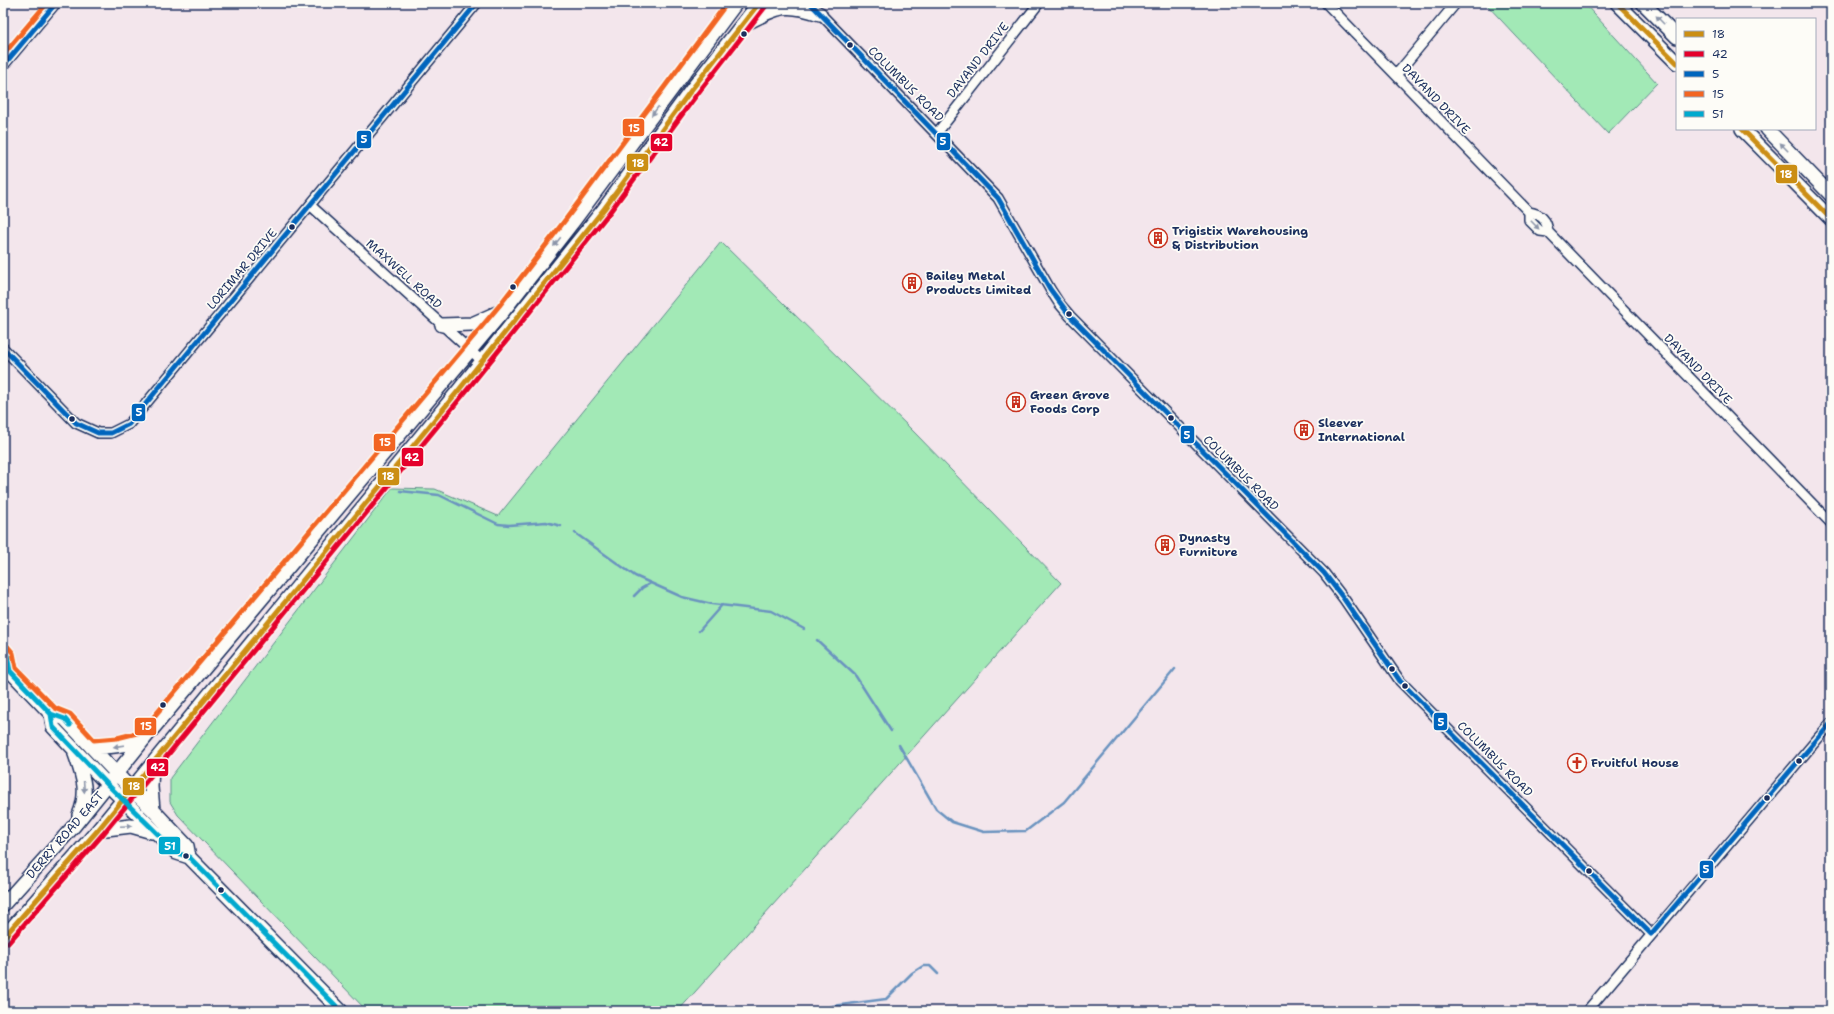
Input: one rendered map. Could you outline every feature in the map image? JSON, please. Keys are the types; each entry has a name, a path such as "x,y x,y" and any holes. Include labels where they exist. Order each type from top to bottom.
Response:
{"main road":[{"name":"DERRY ROAD EAST","path":"6,902 74,826 145,738 469,349 504,310 572,223 736,3"},
{"name":"DERRY ROAD EAST","path":"3,938 98,830 482,361 604,209 692,89 759,3"},
{"path":"1617,3 1676,62"},
{"path":"1644,3 1676,36"},
{"path":"740,27 780,8 799,7 820,14"},
{"path":"1743,130 1831,219"},
{"path":"1768,130 1831,195"},
{"path":"442,325 472,324 504,310"},
{"path":"3,652 8,656 6,670 51,714 65,719 116,775 153,810 187,846 189,857"},
{"path":"51,714 53,727 122,800 177,853 189,857 341,1011"},
{"path":"91,747 114,747 133,743 145,738"},
{"path":"74,750 83,777 85,790 83,806 74,826"},
{"path":"152,764 151,787 153,810"},
{"path":"98,830 131,826 154,832"}],"street":[{"path":"3,66 56,3"},
{"name":"LORIMAR DRIVE","path":"3,348 76,423 98,433 111,434 129,424 477,3"},
{"name":"COLUMBUS ROAD","path":"810,3 937,132 998,198 1053,294 1070,316 1324,573 1344,599 1400,681 1651,934"},
{"name":"DAVAND DRIVE","path":"937,132 1039,3"},
{"name":"DAVAND DRIVE","path":"1326,3 1529,212 1538,214 1547,223 1548,232 1831,523"},
{"path":"1396,75 1456,3"},
{"name":"MAXWELL ROAD","path":"310,205 482,361"},
{"path":"1587,1011 1831,724"}],"green space":[{"path":"1485,3 1584,3 1657,83 1608,134"},
{"path":"721,242 915,433 1061,583 678,1011 367,1011 178,815 170,802 170,778 392,488 435,489 498,516"}],"waterway":[{"path":"400,491 439,495 498,524 509,525 546,522 561,526"},
{"path":"575,533 635,576 682,597 712,604 771,611 804,629"},
{"path":"634,596 642,588 651,583"},
{"path":"699,631 722,605"},
{"path":"817,640 855,675 891,731"},
{"path":"899,745 936,809 952,822 984,832 1026,831 1064,802 1175,669"},
{"path":"820,1011 833,1006 886,999 912,973 923,966 930,966 938,974"}],"transit line":[{"name":"15","path":"3,55 47,3"},
{"name":"5","path":"3,66 56,3"},
{"name":"5","path":"3,348 76,423 98,433 111,433 129,424 477,3"},
{"name":"15","path":"8,647 13,653 16,668 55,708 70,714 94,740 117,738 141,732 499,306 566,219 727,3"},
{"name":"18","path":"3,938 98,830 458,391 604,209 692,89 759,3"},
{"name":"5","path":"810,3 998,198 1050,289 1070,316 1324,573 1344,599 1400,681 1651,934 1831,723"},
{"name":"18","path":"1617,3 1676,62"},
{"name":"42","path":"8,943 103,834 463,395 609,213 698,93 765,7"},
{"name":"18","path":"1743,130 1831,219"},
{"name":"51","path":"3,652 7,656 10,671 51,714 65,719 70,725"},
{"name":"51","path":"51,714 53,727 108,785 177,853 189,857 341,1011"}],"place":[{"name":"Trigistix Warehousing & Distribution","path":"1158,238"},
{"name":"Bailey Metal Products Limited","path":"912,283"},
{"name":"Green Grove Foods Corp","path":"1016,402"},
{"name":"Sleever International","path":"1304,430"},
{"name":"Dynasty Furniture","path":"1165,545"},
{"name":"Fruitful House","path":"1577,763"}]}
